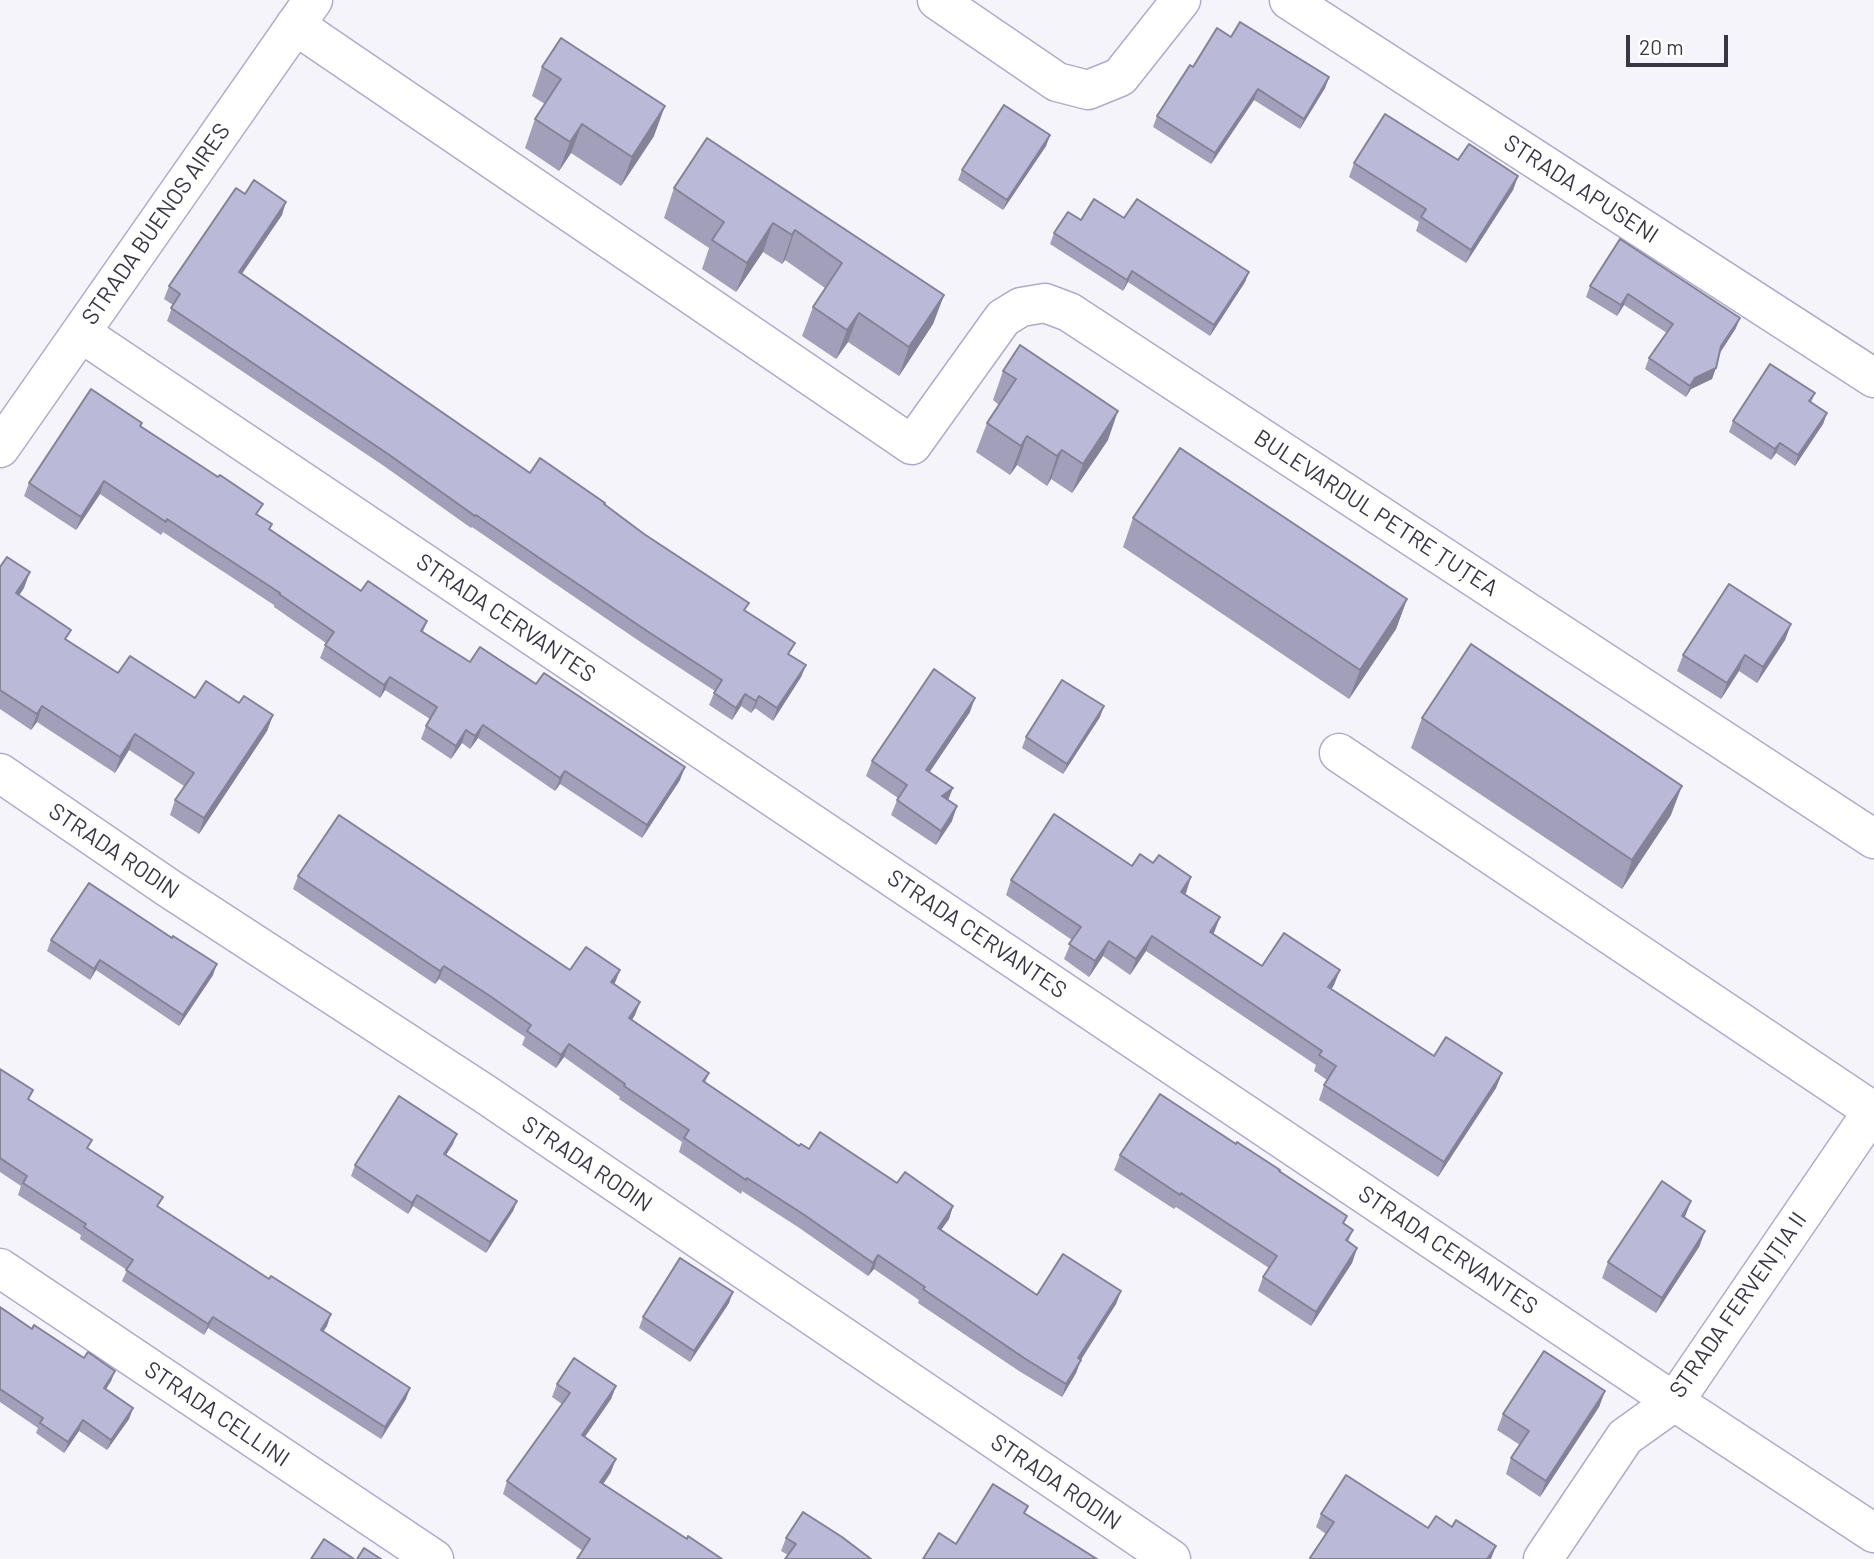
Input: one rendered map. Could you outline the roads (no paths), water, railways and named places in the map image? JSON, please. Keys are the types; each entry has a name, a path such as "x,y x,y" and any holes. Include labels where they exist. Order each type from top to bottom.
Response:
{"street":[{"path":"937,0 1057,82 1088,90 1120,77 1181,0"},
{"name":"STRADA APUSENI","path":"1289,0 1874,378"},
{"name":"STRADA BUENOS AIRES","path":"0,448 304,13"},
{"name":"BULEVARDUL PETRE ȚUȚEA","path":"304,13 912,445 1003,318 1021,307 1045,303 1069,312 1874,839"},
{"name":"STRADA CERVANTES","path":"81,333 1674,1402 1874,1533"},
{"path":"1339,753 1873,1110"},
{"name":"STRADA RODIN","path":"0,773 170,889 485,1094 1171,1559"},
{"name":"STRADA FERVENȚIA II","path":"1544,1559 1625,1437 1674,1402 1873,1110"},
{"name":"STRADA CELLINI","path":"0,1269 434,1559"}]}
